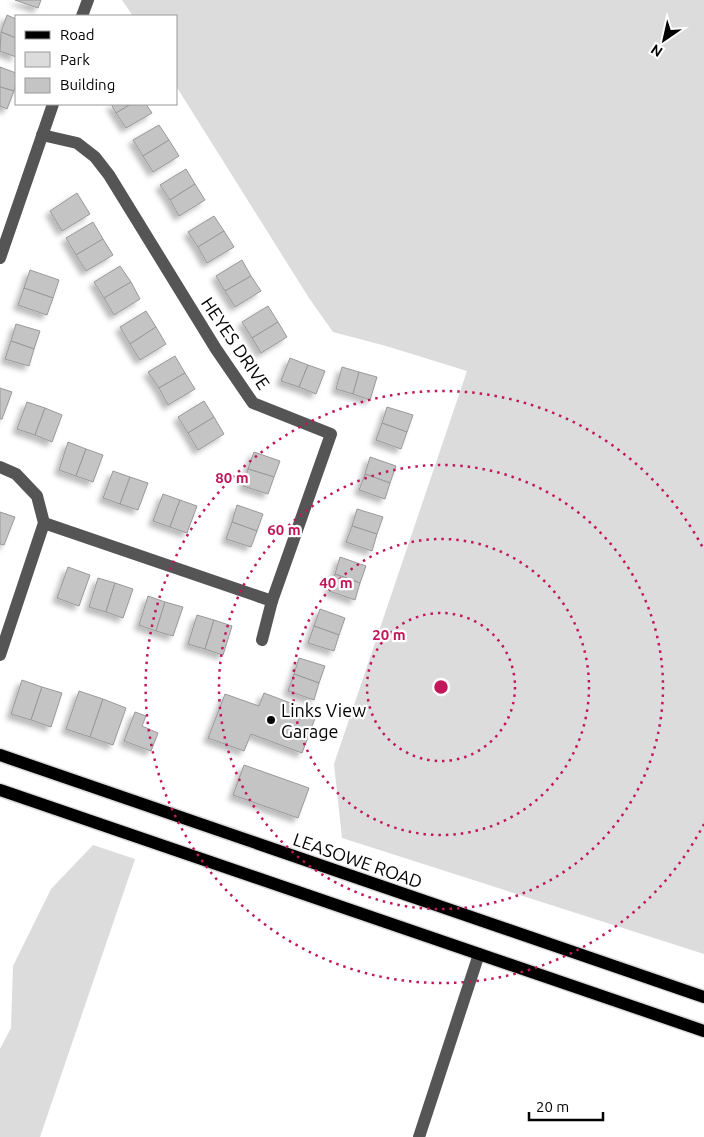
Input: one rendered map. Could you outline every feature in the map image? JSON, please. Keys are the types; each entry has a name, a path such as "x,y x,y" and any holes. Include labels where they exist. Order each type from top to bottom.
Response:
{"main road":[{"name":"LEASOWE ROAD","path":"0,755 704,997"},
{"path":"0,790 704,1031"}],"street":[{"path":"82,15 88,0"},
{"path":"0,258 53,105"},
{"name":"HEYES DRIVE","path":"42,135 77,143 95,157 109,175 216,349 253,403 331,434 272,601"},
{"path":"0,467 16,474 37,496 44,523 0,655"},
{"path":"44,523 272,601 262,640"},
{"path":"419,1137 479,954"}],"green space":[{"path":"122,0 704,0 704,954 342,838 334,764 467,371 333,332 309,298 178,89 178,15 132,15"},
{"path":"93,845 135,859 40,1137 0,1137 0,1049 11,1028 13,966 51,889"}],"building":[{"path":"15,0 41,0 38,8"},
{"path":"7,15 15,19 15,38 1,32"},
{"path":"1,32 15,38 15,57 0,51"},
{"path":"0,67 15,73 14,91 0,87"},
{"path":"0,87 14,91 7,109 0,106"},
{"path":"112,105 129,105 116,113"},
{"path":"129,105 147,105 152,113 126,128 116,113"},
{"path":"159,125 169,140 143,156 133,140"},
{"path":"169,140 179,156 153,172 143,156"},
{"path":"186,169 195,184 170,200 160,185"},
{"path":"195,184 205,200 179,216 170,200"},
{"path":"77,193 90,214 62,231 50,211"},
{"path":"214,216 224,231 198,247 188,232"},
{"path":"93,222 103,239 76,255 66,238"},
{"path":"224,231 234,247 207,263 198,247"},
{"path":"103,239 113,255 86,271 76,255"},
{"path":"242,260 251,276 225,291 216,276"},
{"path":"120,266 131,282 104,298 94,282"},
{"path":"30,270 59,280 53,298 24,288"},
{"path":"251,276 261,291 235,307 225,291"},
{"path":"131,282 140,299 114,315 104,298"},
{"path":"24,288 53,298 47,315 18,305"},
{"path":"268,306 278,322 252,338 242,322"},
{"path":"146,311 156,327 130,344 120,327"},
{"path":"278,322 287,337 261,353 252,338"},
{"path":"16,324 40,331 34,349 11,341"},
{"path":"156,327 166,344 140,360 130,344"},
{"path":"11,341 34,349 29,366 5,359"},
{"path":"175,356 185,373 159,388 148,372"},
{"path":"290,358 308,365 299,387 281,381"},
{"path":"308,365 325,371 316,394 299,387"},
{"path":"342,367 359,372 353,394 336,389"},
{"path":"359,372 377,377 370,400 353,394"},
{"path":"185,373 195,389 168,405 159,388"},
{"path":"0,388 12,392 2,419 0,419"},
{"path":"204,401 214,417 188,433 178,417"},
{"path":"27,402 45,408 35,435 17,429"},
{"path":"387,407 413,415 407,432 382,423"},
{"path":"45,408 62,415 52,442 35,435"},
{"path":"214,417 224,434 198,450 188,433"},
{"path":"382,423 407,432 401,449 376,440"},
{"path":"68,442 86,449 76,476 59,470"},
{"path":"86,449 103,455 93,482 76,476"},
{"path":"254,452 280,461 274,477 248,469"},
{"path":"370,457 396,466 390,483 365,474"},
{"path":"248,469 274,477 268,494 243,486"},
{"path":"113,471 130,477 120,504 103,498"},
{"path":"365,474 390,483 385,499 359,490"},
{"path":"130,477 148,483 138,510 120,504"},
{"path":"163,494 180,500 170,527 153,521"},
{"path":"180,500 197,506 187,533 170,527"},
{"path":"237,505 263,514 257,531 232,522"},
{"path":"357,509 383,517 377,534 352,526"},
{"path":"0,512 15,517 4,545 0,544"},
{"path":"232,522 257,531 251,547 226,539"},
{"path":"352,526 377,534 372,551 346,542"},
{"path":"340,557 366,566 360,583 335,574"},
{"path":"68,567 90,575 79,606 57,598"},
{"path":"335,574 360,583 355,600 329,591"},
{"path":"98,578 115,583 106,612 89,607"},
{"path":"115,583 133,589 123,618 106,612"},
{"path":"148,596 165,602 156,631 139,625"},
{"path":"165,602 183,607 173,636 156,631"},
{"path":"320,609 345,618 339,635 314,626"},
{"path":"197,615 214,620 205,649 188,644"},
{"path":"214,620 232,626 223,655 205,649"},
{"path":"314,626 339,635 334,651 308,643"},
{"path":"299,658 325,666 319,683 294,674"},
{"path":"294,674 319,683 314,700 288,691"},
{"path":"22,680 42,687 31,720 11,714"},
{"path":"42,687 62,693 51,727 31,720"},
{"path":"79,691 103,699 90,737 66,729"},
{"path":"264,693 317,713 302,753 251,734 244,751 208,738 225,694 259,706"},
{"path":"103,699 126,708 113,745 90,737"},
{"path":"135,712 146,716 142,726 158,733 151,751 124,741"},
{"path":"244,765 309,788 298,818 233,795"}],"place":[{"name":"Links View Garage","path":"271,720"}]}
